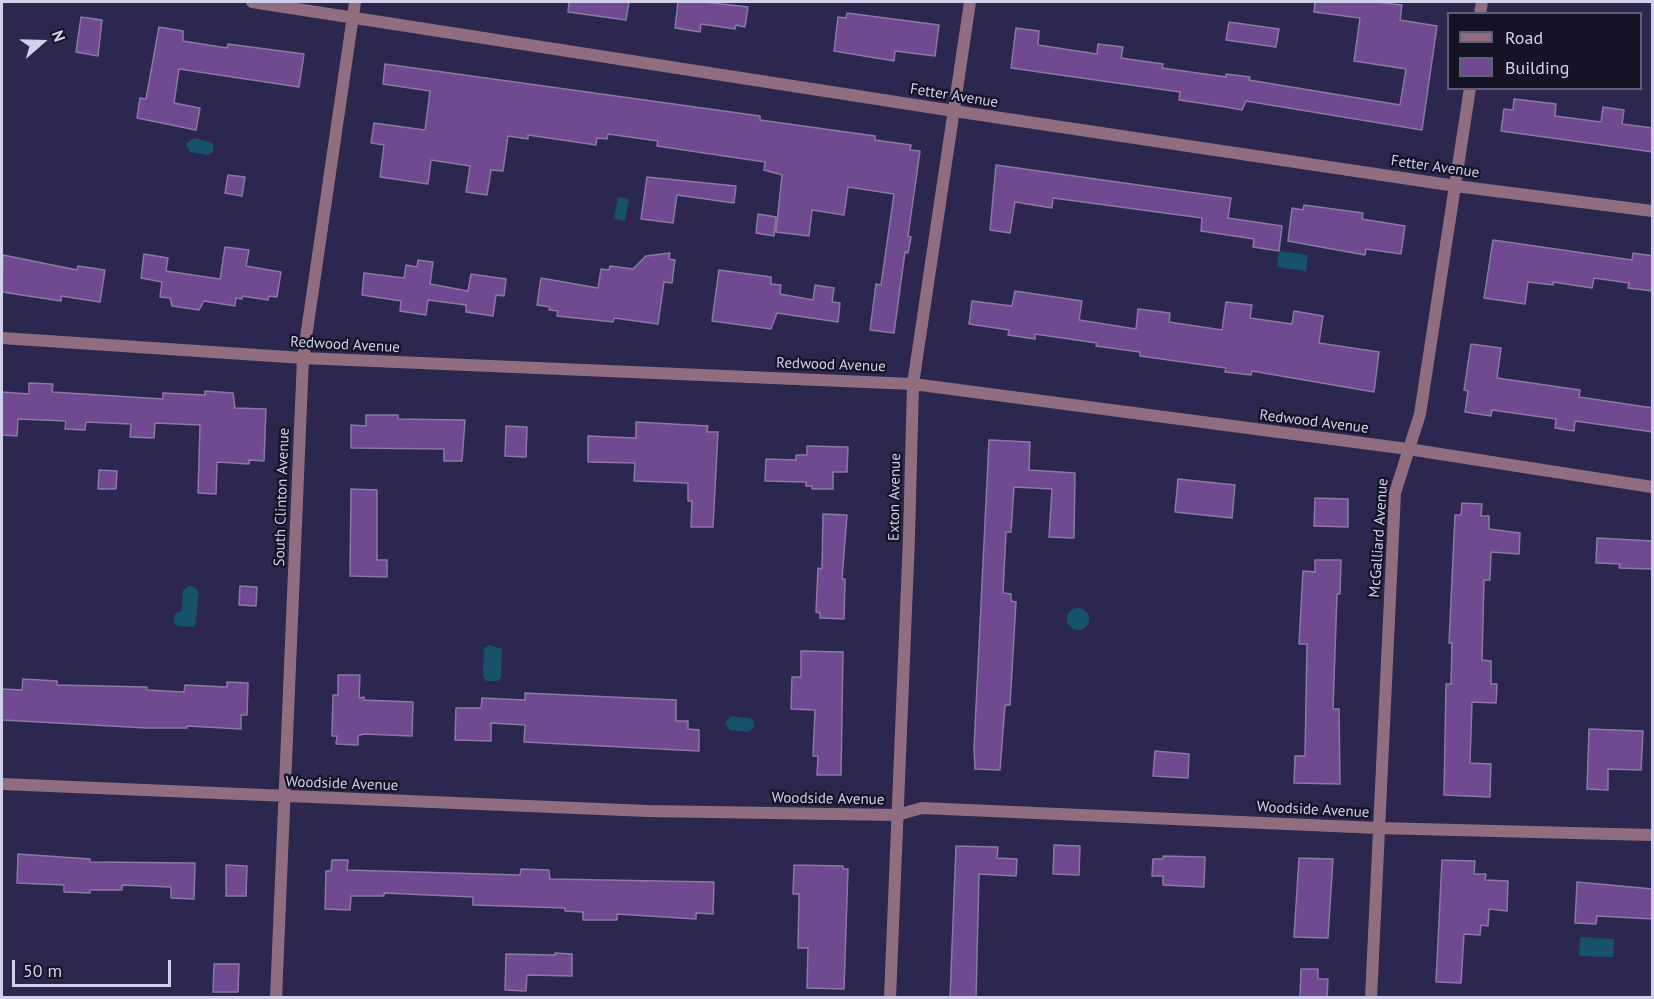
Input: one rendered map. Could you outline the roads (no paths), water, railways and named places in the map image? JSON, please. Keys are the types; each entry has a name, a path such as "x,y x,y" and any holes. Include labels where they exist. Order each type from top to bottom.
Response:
{"street":[{"name":"Fetter Avenue","path":"252,2 1456,186 1653,211"},
{"name":"South Clinton Avenue","path":"276,998 303,358 355,2"},
{"name":"Exton Avenue","path":"890,998 913,384 970,2"},
{"name":"McGalliard Avenue","path":"1371,998 1395,494 1420,414 1470,90"},
{"name":"Redwood Avenue","path":"2,338 303,358 913,384 1408,449 1653,486"},
{"name":"Woodside Avenue","path":"2,784 647,811 897,815 922,807 1378,828 1653,835"}],"water":[{"path":"194,138 213,143 213,152 208,155 190,152 186,144"},
{"path":"618,197 629,199 625,221 614,219"},
{"path":"1279,251 1308,255 1306,271 1277,267"},
{"path":"189,586 195,587 199,592 195,627 178,626 174,623 175,614 182,611 183,590"},
{"path":"1078,608 1086,611 1089,619 1086,627 1078,630 1070,627 1067,619 1070,611"},
{"path":"489,645 502,649 501,677 498,681 486,681 483,676 484,648"},
{"path":"731,716 753,719 754,728 748,732 730,730 725,723"},
{"path":"1580,937 1614,939 1613,957 1579,956"}]}
